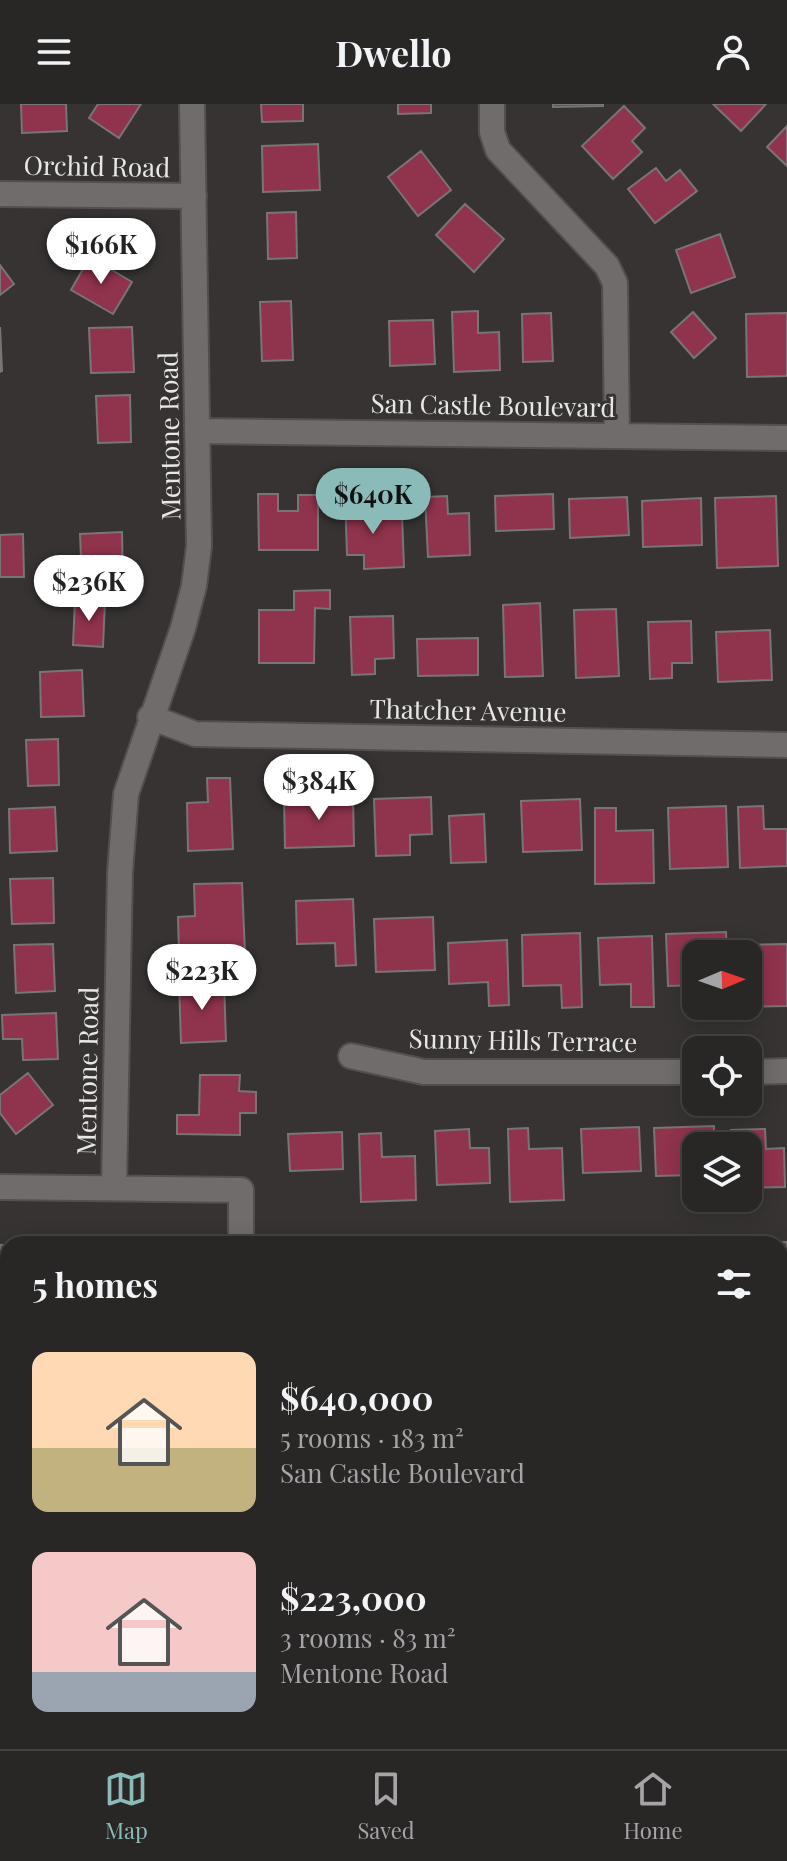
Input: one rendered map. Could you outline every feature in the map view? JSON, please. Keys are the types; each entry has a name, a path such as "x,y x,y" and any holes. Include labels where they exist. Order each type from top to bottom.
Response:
{"street":[{"name":"Mentone Road","path":"114,1188 122,827 126,794 183,628 194,586 199,546 192,104"},
{"path":"492,104 492,132 498,150 607,266 615,283 617,436"},
{"name":"Orchid Road","path":"0,194 194,196"},
{"name":"San Castle Boulevard","path":"199,431 787,438"},
{"name":"Thatcher Avenue","path":"150,717 195,734 787,745"},
{"name":"Sunny Hills Terrace","path":"351,1056 424,1072 682,1072"},
{"path":"762,1072 787,1071"},
{"path":"0,1187 241,1190 241,1236"}],"building":[{"path":"21,104 66,104 67,131 22,133"},
{"path":"98,104 141,104 119,138 89,118"},
{"path":"261,104 303,104 303,121 262,122"},
{"path":"398,104 431,104 431,113 398,114"},
{"path":"553,104 603,104 603,106 553,107"},
{"path":"713,104 766,104 741,131"},
{"path":"624,106 645,128 632,141 642,152 613,179 582,146"},
{"path":"787,126 787,166 767,147"},
{"path":"318,144 320,190 263,192 262,146"},
{"path":"421,151 451,190 418,216 388,177"},
{"path":"656,168 666,181 680,170 697,191 655,223 628,189"},
{"path":"465,204 504,239 474,272 436,235"},
{"path":"296,212 297,258 268,259 267,213"},
{"path":"720,234 735,277 691,293 676,250"},
{"path":"90,257 132,282 113,314 71,290"},
{"path":"0,265 14,284 0,295"},
{"path":"291,301 293,360 262,361 260,302"},
{"path":"478,311 478,333 499,332 500,370 454,372 452,312"},
{"path":"693,312 716,338 694,358 671,332"},
{"path":"551,313 553,361 523,362 522,314"},
{"path":"787,313 787,376 747,377 746,314"},
{"path":"433,320 435,364 390,366 389,321"},
{"path":"0,327 2,371 0,372"},
{"path":"132,327 134,372 91,373 89,328"},
{"path":"130,395 131,442 98,443 96,396"},
{"path":"258,494 278,494 278,511 298,511 298,495 318,495 318,550 259,550"},
{"path":"365,494 366,516 402,515 404,567 364,569 364,555 347,555 345,495"},
{"path":"553,494 554,529 496,531 495,496"},
{"path":"447,496 448,514 469,513 470,555 428,557 425,497"},
{"path":"776,496 778,566 717,568 715,498"},
{"path":"627,497 629,535 570,538 569,499"},
{"path":"701,498 702,545 643,547 642,501"},
{"path":"122,532 123,579 82,581 80,534"},
{"path":"23,534 24,577 0,577 0,535"},
{"path":"330,590 330,609 315,608 314,663 259,663 259,610 294,610 294,591"},
{"path":"75,600 105,601 103,647 73,645"},
{"path":"540,603 543,676 505,677 503,605"},
{"path":"616,609 619,676 576,678 574,610"},
{"path":"393,616 394,658 375,659 375,674 352,675 350,617"},
{"path":"691,621 692,663 672,663 672,678 650,679 648,622"},
{"path":"770,630 772,680 718,682 716,632"},
{"path":"478,638 478,675 418,676 417,639"},
{"path":"82,670 84,716 41,717 40,672"},
{"path":"58,739 59,785 28,786 26,740"},
{"path":"207,778 230,778 233,849 188,851 187,803 208,802"},
{"path":"353,796 354,846 285,848 284,798"},
{"path":"431,797 432,834 410,835 410,855 376,856 374,799"},
{"path":"580,799 582,850 523,852 521,801"},
{"path":"726,806 728,867 670,869 668,808"},
{"path":"763,806 764,829 787,829 787,866 740,868 738,807"},
{"path":"55,807 57,851 10,853 9,809"},
{"path":"595,808 616,808 616,831 653,830 654,883 595,884"},
{"path":"484,814 486,862 451,863 449,816"},
{"path":"53,878 54,923 12,924 10,879"},
{"path":"242,883 245,953 179,955 178,917 195,916 194,884"},
{"path":"353,899 356,965 336,966 335,943 297,944 296,901"},
{"path":"433,917 435,970 376,972 374,919"},
{"path":"726,932 726,940 682,940 682,986 668,986 666,934"},
{"path":"580,933 582,1007 562,1008 561,985 523,986 522,935"},
{"path":"652,936 654,1007 631,1007 631,984 600,985 598,938"},
{"path":"507,940 509,1005 489,1006 488,982 449,984 448,943"},
{"path":"53,944 55,991 16,993 14,945"},
{"path":"787,944 787,1006 762,1007 762,945"},
{"path":"224,982 226,1041 181,1043 179,983"},
{"path":"56,1013 58,1059 23,1060 22,1039 3,1039 2,1015"},
{"path":"28,1073 53,1105 16,1134 0,1113 0,1095"},
{"path":"200,1075 240,1075 239,1091 256,1092 256,1113 240,1113 240,1135 177,1134 177,1115 199,1115"},
{"path":"714,1126 714,1132 682,1132 682,1175 656,1176 654,1128"},
{"path":"639,1127 641,1171 583,1173 581,1129"},
{"path":"528,1128 529,1149 562,1148 564,1200 510,1202 508,1129"},
{"path":"469,1129 470,1148 489,1148 490,1183 437,1185 435,1131"},
{"path":"765,1129 766,1149 784,1148 785,1187 762,1188 762,1132 731,1130"},
{"path":"342,1132 343,1169 290,1171 288,1134"},
{"path":"381,1133 382,1157 415,1156 416,1200 361,1202 359,1134"}]}
